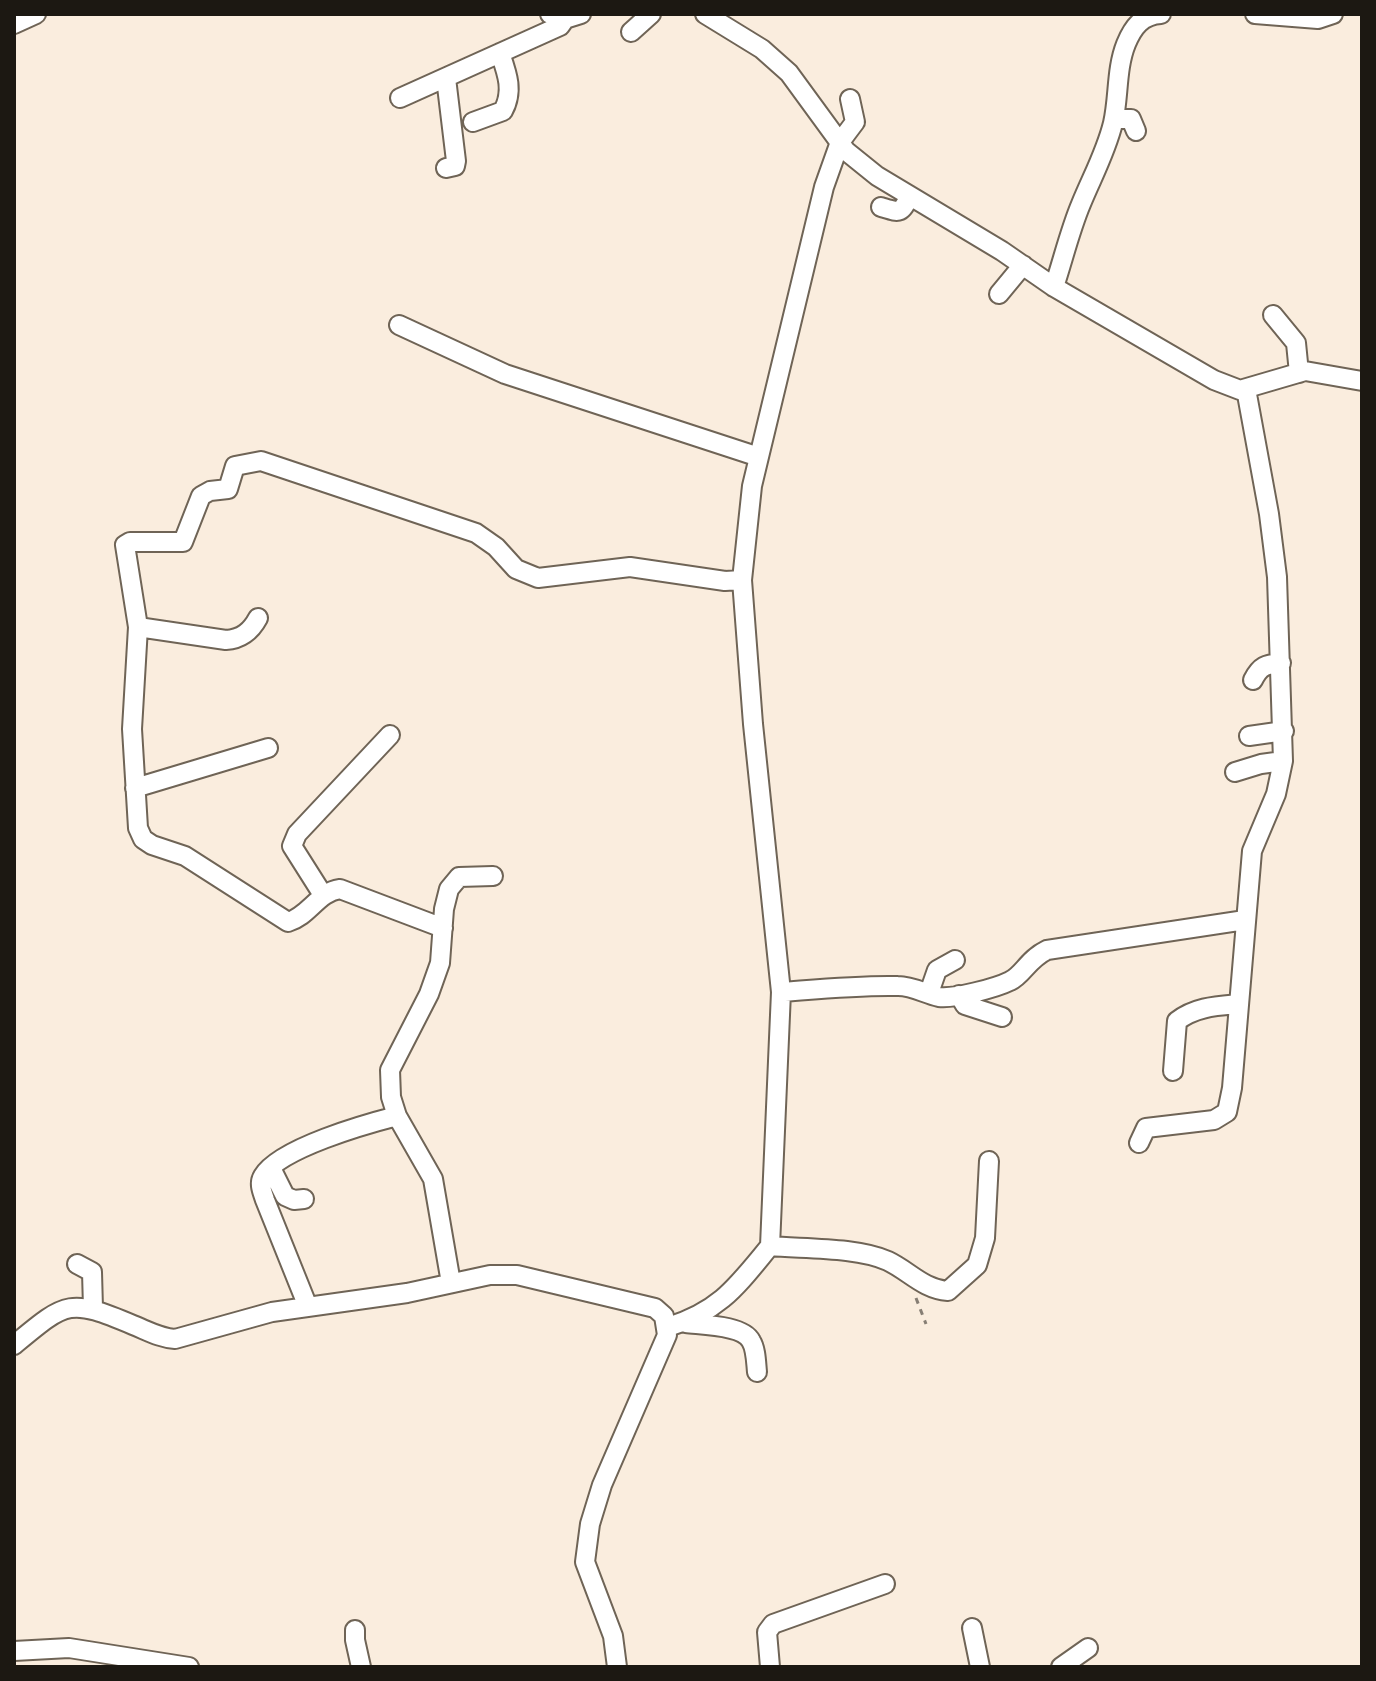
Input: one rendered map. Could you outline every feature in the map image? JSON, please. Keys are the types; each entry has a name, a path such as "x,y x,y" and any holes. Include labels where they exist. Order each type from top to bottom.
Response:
{"street":[{"path":"14,24 36,14"},
{"path":"631,32 651,14"},
{"path":"705,14 762,49 789,73 853,158 1054,287 1214,380 1232,388 1246,389 1299,373 1362,381"},
{"path":"1054,287 1080,205 1104,154 1114,119 1117,79 1126,44 1137,23 1152,14 1161,14"},
{"path":"1255,14 1318,19 1333,14"},
{"path":"400,98 560,26 565,16"},
{"path":"473,122 506,108 510,84 500,53"},
{"path":"446,78 456,161 455,166 446,168"},
{"path":"617,1667 613,1636 585,1562 590,1524 602,1485 675,1325 700,1316 720,1302 770,1246 781,992 753,724 742,580 752,486 824,187 840,142 855,122 850,99"},
{"path":"1114,119 1131,119 1136,131"},
{"path":"881,207 897,212 902,210 910,196"},
{"path":"999,294 1023,265"},
{"path":"1273,315 1296,343 1299,373"},
{"path":"399,325 505,374 759,457"},
{"path":"1139,1143 1146,1128 1214,1120 1227,1112 1232,1088 1252,851 1276,794 1283,761 1277,577 1246,389"},
{"path":"443,928 340,889 323,895 296,920 288,922 185,856 143,839 138,828 132,729 138,627 125,545 130,542 183,542 201,496 210,491 228,489 235,466 261,461 476,533 496,547 516,569 538,578 630,567 725,581 742,580"},
{"path":"138,627 226,640 244,635 258,618"},
{"path":"1253,680 1261,667 1281,663"},
{"path":"1249,736 1284,731"},
{"path":"323,895 292,846 297,834 390,735"},
{"path":"135,788 268,748"},
{"path":"1235,772 1283,761"},
{"path":"451,1283 433,1179 397,1116 391,1097 390,1070 429,994 440,963 449,889 459,877 493,876"},
{"path":"781,992 865,985 903,986 948,997 1013,980 1033,957 1047,950 1245,920"},
{"path":"929,993 937,970 955,960"},
{"path":"959,995 965,1005 1002,1017"},
{"path":"1173,1071 1177,1021 1188,1013 1205,1008 1238,1004"},
{"path":"308,1307 263,1192 260,1183 263,1175 294,1152 351,1128 397,1116"},
{"path":"770,1246 846,1251 886,1260 933,1290 948,1291 977,1265 985,1238 989,1161"},
{"path":"271,1168 285,1196 294,1200 304,1199"},
{"path":"77,1264 92,1272 93,1308"},
{"path":"14,1345 52,1314 70,1307 93,1308 161,1338 175,1339 272,1312 407,1293 490,1275 517,1275 655,1308 675,1325 729,1328 747,1335 753,1343 757,1372"},
{"path":"770,1667 767,1632 773,1624 885,1584"},
{"path":"972,1628 980,1667"},
{"path":"355,1630 361,1667"},
{"path":"14,1651 69,1648 189,1667"},
{"path":"1061,1667 1088,1648"}]}
